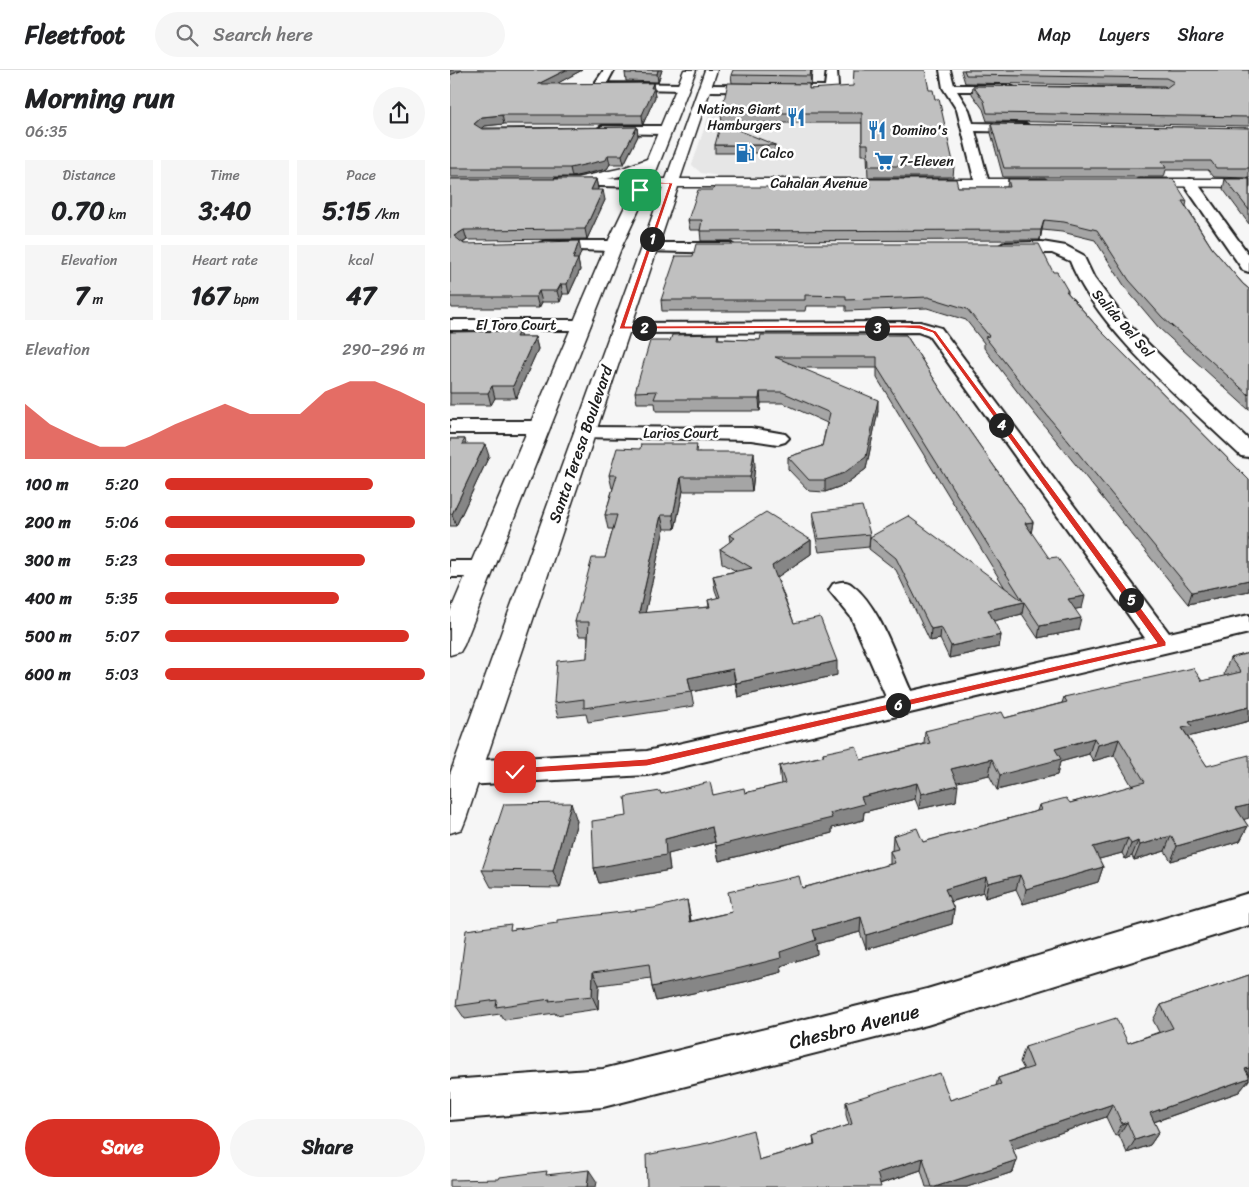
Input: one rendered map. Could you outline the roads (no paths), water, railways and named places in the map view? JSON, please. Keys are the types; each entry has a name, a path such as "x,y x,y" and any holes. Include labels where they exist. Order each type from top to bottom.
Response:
{"main road":[{"path":"450,645 581,325 614,246 644,183 690,70"},
{"path":"699,70 695,85 705,88"},
{"name":"Santa Teresa Boulevard","path":"450,819 711,70"},
{"path":"584,182 627,172 652,162"},
{"path":"678,164 694,173 726,183"},
{"path":"584,182 619,191 636,200"},
{"name":"Cahalan Avenue","path":"644,183 1061,183"},
{"path":"665,202 726,183"},
{"path":"1121,183 1249,183"}],"street":[{"path":"609,70 599,86 683,87"},
{"path":"705,88 826,89 832,87 832,70"},
{"path":"945,70 949,88 964,110 982,183"},
{"path":"949,88 1025,88"},
{"path":"968,128 1043,129"},
{"path":"590,130 666,130"},
{"name":"Cahalan Avenue","path":"545,182 644,183"},
{"path":"1190,183 1238,255 1249,267"},
{"path":"526,246 614,246"},
{"name":"Salida Del Sol","path":"989,248 1047,247 1066,250 1077,258 1079,266 1088,282 1132,337 1249,452"},
{"path":"649,248 742,248"},
{"name":"El Toro Court","path":"450,325 581,325"},
{"path":"621,328 920,327 934,332 1163,644"},
{"path":"450,427 540,427"},
{"name":"Larios Court","path":"584,433 751,434 778,438"},
{"path":"450,569 481,569"},
{"path":"842,590 862,613 903,704"},
{"path":"466,773 647,763 1249,624"},
{"name":"Chesbro Avenue","path":"450,1100 603,1088 927,1007 1249,909"}],"place":[{"name":"Nations Giant Hamburgers","path":"796,117"},
{"name":"Domino's","path":"877,130"},
{"name":"Calco","path":"745,153"},
{"name":"7-Eleven","path":"884,161"}]}
